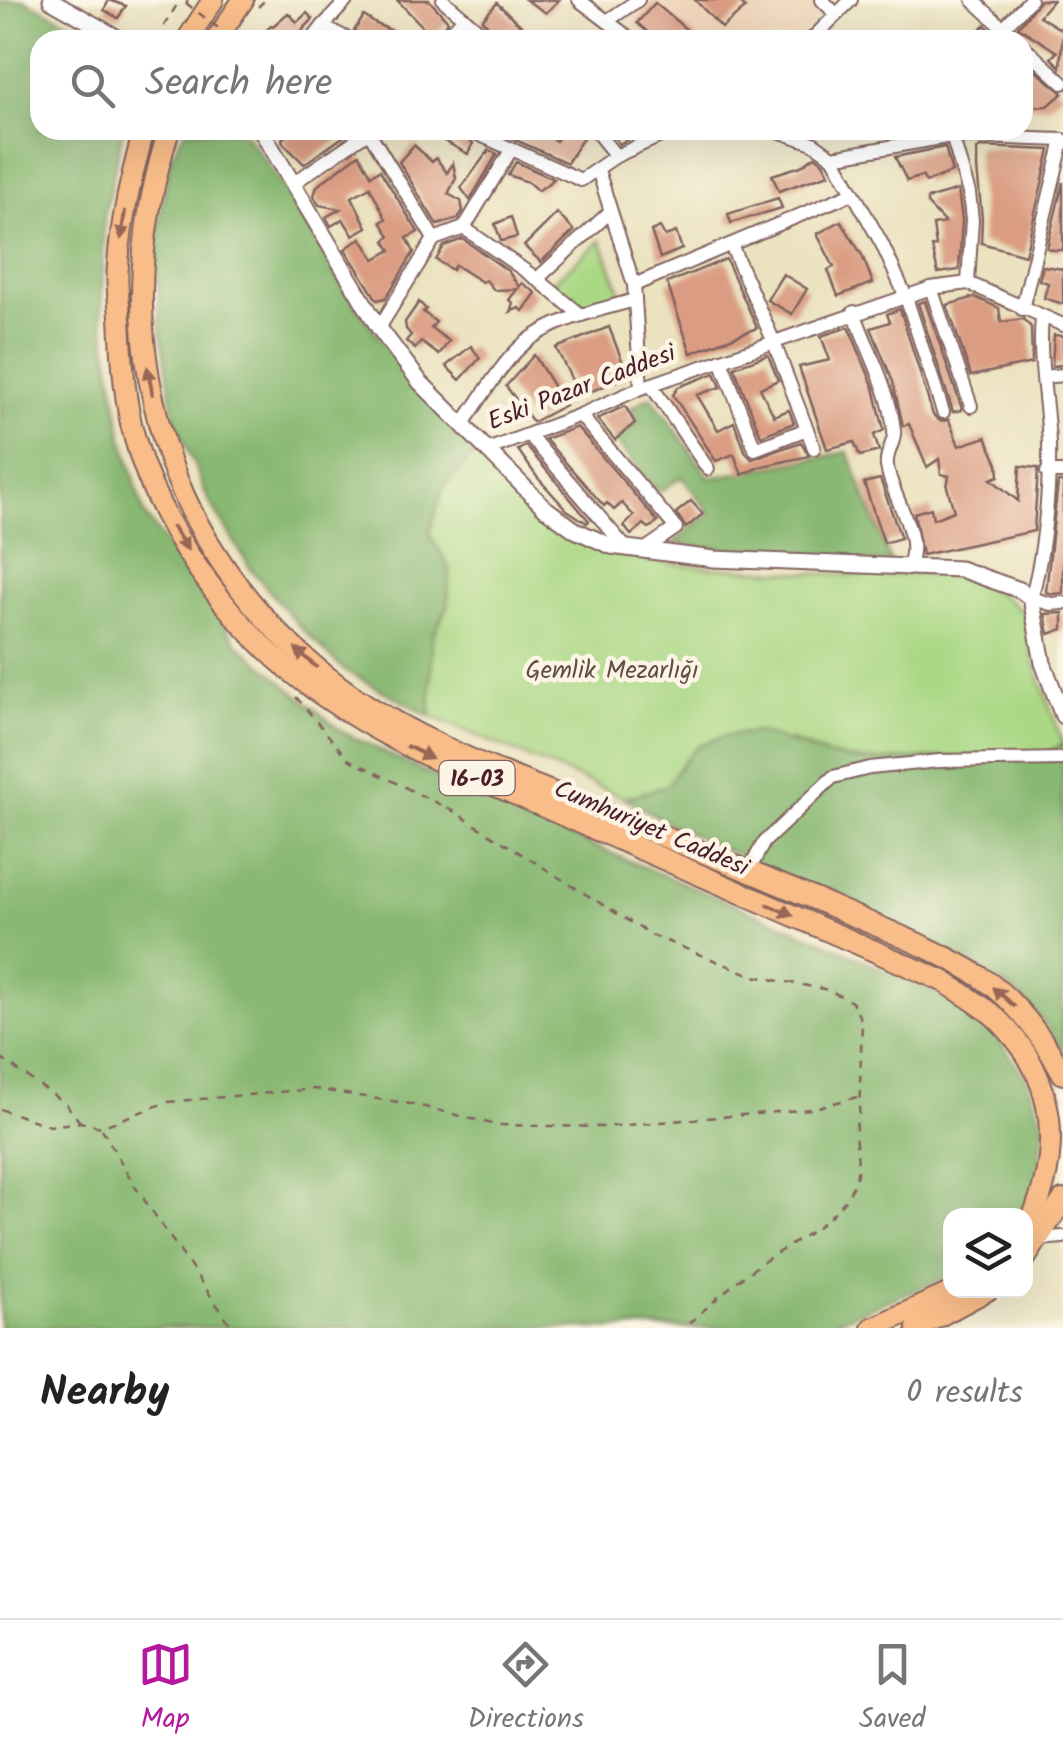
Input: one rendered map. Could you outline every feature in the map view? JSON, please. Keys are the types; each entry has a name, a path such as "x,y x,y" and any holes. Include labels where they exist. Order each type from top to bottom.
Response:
{"main road":[{"path":"193,30 212,0"},
{"path":"225,30 243,0"},
{"name":"Cumhuriyet Caddesi","path":"141,140 129,183 118,267 122,350 135,439 168,521 212,587 257,640 291,671 385,735 943,980 992,1014 1028,1056 1047,1094 1056,1125 1049,1185 1033,1233"},
{"name":"Cumhuriyet Caddesi","path":"166,140 150,199 140,270 144,352 159,427 180,489 212,548 256,610 306,661 374,710 484,765 749,870 910,940 982,978 1016,1007 1063,1074"},
{"name":"Cumhuriyet Caddesi","path":"1033,1235 1063,1200"},
{"path":"863,1328 908,1322 945,1298"},
{"path":"872,1328 908,1322 968,1298"}],"street":[{"path":"50,0 103,30"},
{"path":"320,30 346,0"},
{"path":"443,0 478,30"},
{"path":"579,0 619,30"},
{"path":"606,20 638,0"},
{"path":"822,0 836,14"},
{"path":"821,30 851,0"},
{"path":"973,0 1003,28 1030,0"},
{"path":"453,30 464,18"},
{"path":"323,26 331,30"},
{"path":"1033,55 1063,82"},
{"path":"1022,309 1063,140 1033,139"},
{"name":"Eski Pazar Caddesi","path":"267,140 379,328 420,382 487,450 773,340 931,288 968,283"},
{"path":"294,182 357,140"},
{"path":"375,140 434,239"},
{"path":"490,140 580,180 616,156 652,140"},
{"path":"603,140 616,156"},
{"path":"804,140 833,158 853,193 906,297 943,412"},
{"path":"833,158 930,140"},
{"path":"953,140 969,193 972,220 968,283 1063,325"},
{"path":"379,328 434,239 464,228 511,150"},
{"path":"598,170 634,292 646,387 708,469"},
{"path":"462,425 522,346 732,245 853,193"},
{"path":"536,278 610,212"},
{"path":"464,228 581,315"},
{"path":"732,245 814,448"},
{"path":"931,288 971,406"},
{"path":"854,312 892,415 895,436 887,464 911,534 913,558 907,569"},
{"path":"1042,318 1047,472 1038,575 1031,598 1043,663 1063,716"},
{"path":"721,360 755,448 807,428"},
{"path":"1043,377 1063,376"},
{"path":"580,416 676,528 644,550"},
{"path":"1048,432 1063,432"},
{"path":"530,436 626,548"},
{"path":"487,450 545,508 575,530 610,546 714,559 960,569 1020,590 1031,598 1050,604 1063,602"},
{"path":"1047,472 1063,472"},
{"path":"749,870 764,842 833,777 870,768 939,761 1063,759"},
{"path":"1033,1236 1063,1237"}],"path":[{"path":"160,30 180,0"},
{"path":"187,2 214,30"},
{"path":"291,671 297,700 348,759 453,810 665,942 754,976 810,984 848,999 859,1011 862,1022 859,1117 854,1131 856,1179 836,1210 820,1225 746,1274 682,1328"},
{"path":"0,1058 66,1104 80,1122"},
{"path":"0,1109 50,1126 80,1122 101,1127 167,1102 314,1089 417,1105 496,1125 604,1128 811,1109 858,1096"},
{"path":"101,1127 134,1185 233,1328"}],"shaded area":[{"path":"643,0 808,0 822,16 809,30 629,30 624,12"}],"green space":[{"path":"0,0 24,0 85,30 30,30 30,140 121,140 104,216 102,316 122,435 144,514 239,645 342,732 492,804 822,941 946,998 990,1028 1027,1079 1044,1126 1037,1181 1024,1208 943,1208 943,1279 819,1328 0,1328"},
{"path":"180,140 249,140 287,192 383,343 478,450 444,486 429,533 449,567 448,606 432,637 430,716 344,670 298,625 251,569 208,499 174,416 160,325 156,240 171,157"},
{"path":"601,240 621,294 583,310 552,282"},
{"path":"651,396 710,478 848,452 891,563 771,556 673,543 710,513 682,477 658,492 613,438 639,423 631,408"},
{"name":"Gemlik Mezarlığı","path":"478,450 552,528 612,554 680,565 793,572 878,576 933,573 964,578 997,592 1023,612 1032,656 1063,744 1045,754 863,761 827,755 789,740 684,760 667,786 625,798 430,716 432,637 448,606 429,533 444,486"},
{"path":"758,732 827,755 863,761 1045,754 1063,744 1063,1049 1059,1049 1043,1021 1023,999 972,963 669,824 625,798 667,786 684,760 701,744 728,735"}],"building":[{"path":"109,0 126,6 118,18 104,10"},
{"path":"397,0 429,0 448,21 440,30 426,30"},
{"path":"526,0 559,0 546,13"},
{"path":"695,0 738,0 745,8 722,28"},
{"path":"1040,0 1053,0 1039,16 1063,31 1060,67 1051,58 1057,52 1033,37 1033,30 1018,27"},
{"path":"497,3 527,30 493,30 482,20"},
{"path":"655,3 687,30 645,30 637,23"},
{"path":"288,13 297,22 307,13 313,19 303,30 267,30"},
{"path":"364,16 390,30 355,30"},
{"path":"1033,68 1063,93 1048,106 1033,107"},
{"path":"282,140 339,140 304,164"},
{"path":"442,140 468,140 473,143 468,154"},
{"path":"516,140 582,140 567,163"},
{"path":"414,145 432,162 436,158 447,173 453,163 456,178 448,194 461,201 463,211 458,219 437,225 399,162"},
{"path":"945,147 952,172 926,182 922,176 907,181 895,157"},
{"path":"980,147 1050,150 1025,255 981,243 977,168"},
{"path":"489,150 497,154 470,200 461,188"},
{"path":"359,154 371,175 380,170 418,232 407,238 414,252 386,298 377,300 345,249 361,238 375,259 391,250 385,241 390,236 381,222 386,219 370,187 352,197 367,227 353,235 343,219 331,226 326,217 340,209 319,205 314,196 317,186"},
{"path":"815,156 829,174 779,191 772,175 801,166"},
{"path":"516,162 554,179 538,191 528,182 508,175"},
{"path":"1063,182 1063,250 1053,250 1047,248"},
{"path":"958,190 962,220 959,270 938,273 932,247 936,246 933,225 945,223 927,199"},
{"path":"778,198 782,208 731,223 728,214"},
{"path":"557,213 574,231 541,262 524,246"},
{"path":"511,217 517,237 501,241 495,224"},
{"path":"841,221 862,255 873,283 838,296 828,270 834,267 817,234"},
{"path":"660,227 665,236 676,232 682,249 660,258 651,231"},
{"path":"463,239 508,271 519,287 522,283 536,293 523,311 519,308 510,312 513,303 509,300 517,289 494,290 486,280 482,282 455,265 452,270 436,260 444,246"},
{"path":"726,259 757,328 691,353 667,283"},
{"path":"1043,266 1063,269 1063,304 1044,298 1048,283 1039,280"},
{"path":"783,274 807,289 792,314 767,300"},
{"path":"975,297 999,308 1001,322 1023,319 1031,327 1032,363 971,376 947,305"},
{"path":"925,301 962,410 953,412 918,303"},
{"path":"419,302 426,309 423,312 436,322 431,328 449,341 439,355 421,342 415,349 406,341 411,335 405,322"},
{"path":"900,309 933,415 940,421 949,420 959,446 986,437 998,464 999,476 991,479 1018,501 1020,466 1038,468 1034,531 922,555 914,513 931,508 933,519 954,511 947,487 949,476 941,474 939,459 927,467 909,424 903,426 893,382 871,328 890,322 887,314"},
{"path":"609,327 628,376 580,396 556,348"},
{"path":"849,327 874,388 884,430 874,435 879,451 860,456 854,442 827,449 799,367 830,360 821,336"},
{"path":"1054,335 1063,336 1063,365 1052,366"},
{"path":"471,346 480,358 460,380 446,366"},
{"path":"534,355 565,405 533,422 506,386"},
{"path":"768,355 778,380 760,388 774,416 789,410 794,423 761,436 734,367"},
{"path":"715,373 721,387 697,395 718,430 734,422 752,459 801,442 809,456 759,467 742,475 734,454 716,461 673,395 678,387"},
{"path":"625,406 635,423 615,440 597,419"},
{"path":"577,427 658,522 649,528 644,524 631,535 624,526 634,516 622,503 614,510 607,503 604,506 545,439"},
{"path":"526,446 587,523 567,510 537,477 518,450"},
{"path":"880,479 901,538 884,543 864,483"},
{"path":"1058,482 1063,482 1063,593 1052,594 1046,592"},
{"path":"691,501 703,514 686,528 676,513"},
{"path":"1063,613 1063,629 1049,634 1045,614"}]}
